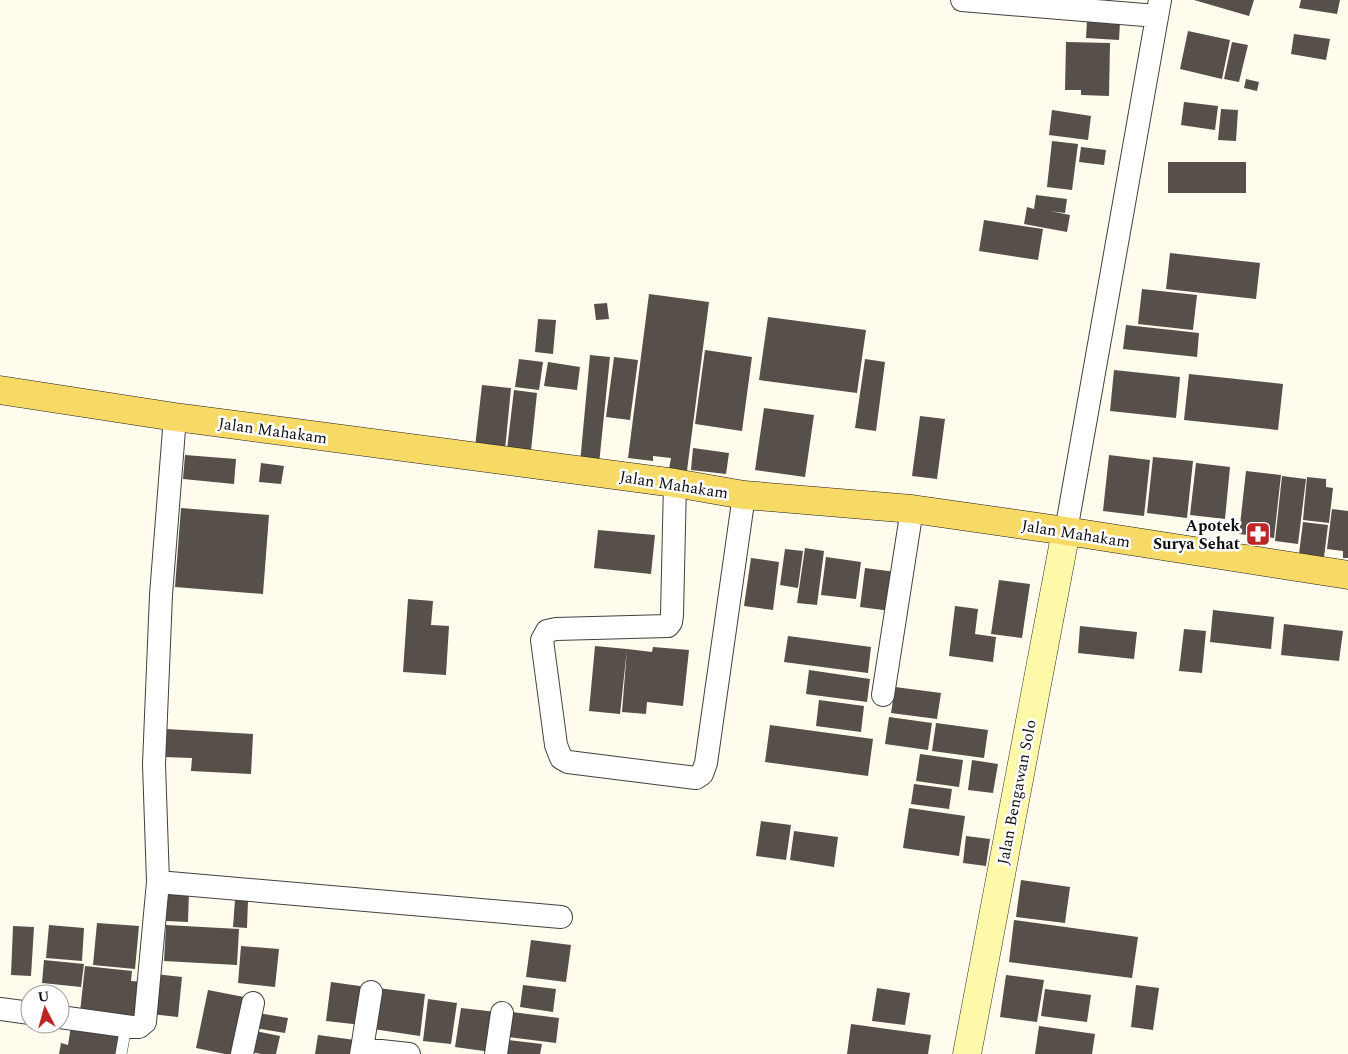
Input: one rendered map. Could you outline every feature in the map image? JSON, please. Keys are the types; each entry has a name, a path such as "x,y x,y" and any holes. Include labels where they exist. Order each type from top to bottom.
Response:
{"main road":[{"name":"Jalan Mahakam","path":"0,390 175,417 675,482 744,495 912,509 1066,531 1348,576"},
{"name":"Jalan Bengawan Solo","path":"967,1054 1066,531"}],"street":[{"path":"962,0 1158,8 1066,531"},
{"path":"70,1018 138,1027 145,1022 158,882 154,764 161,595 175,417"},
{"path":"675,482 672,615 670,624 668,626 556,629 547,631 542,640 556,746 561,758 568,762 696,778 702,774 706,763 744,495"},
{"path":"883,695 912,509"},
{"path":"158,882 561,917"},
{"path":"371,992 362,1051 409,1054"},
{"path":"242,1054 253,1003"},
{"path":"0,1009 20,1012"},
{"path":"496,1054 502,1013"}],"lane":[{"path":"121,1054 126,1026"}],"building":[{"path":"1194,0 1254,0 1249,16"},
{"path":"1301,0 1340,0 1337,14 1299,8"},
{"path":"1087,20 1120,22 1119,40 1086,38"},
{"path":"1188,31 1230,40 1222,79 1180,69"},
{"path":"1294,34 1330,39 1326,60 1291,54"},
{"path":"1066,42 1110,43 1109,96 1081,95 1081,90 1065,90"},
{"path":"1232,42 1248,45 1239,82 1224,79"},
{"path":"1246,79 1259,82 1257,91 1244,88"},
{"path":"1184,102 1218,106 1215,130 1181,125"},
{"path":"1221,109 1238,110 1236,141 1218,140"},
{"path":"1052,110 1091,116 1088,140 1049,135"},
{"path":"1052,141 1078,144 1072,190 1047,187"},
{"path":"1081,147 1106,150 1104,165 1079,162"},
{"path":"1168,162 1246,162 1246,193 1168,193"},
{"path":"1036,195 1067,199 1065,213 1050,211 1070,215 1067,232 1024,224 1027,207 1034,209"},
{"path":"984,220 1043,229 1038,260 979,251"},
{"path":"1170,253 1260,263 1256,299 1166,289"},
{"path":"1142,289 1197,295 1193,330 1138,324"},
{"path":"649,294 709,302 686,478 668,475 671,458 653,456 653,461 628,458"},
{"path":"607,303 609,319 596,320 594,304"},
{"path":"768,317 866,330 857,393 759,380"},
{"path":"538,319 556,320 553,354 535,352"},
{"path":"1126,325 1199,333 1197,357 1123,349"},
{"path":"705,350 752,357 742,431 695,424"},
{"path":"590,355 610,357 599,464 580,463"},
{"path":"614,357 638,360 630,420 606,417"},
{"path":"519,359 543,362 539,390 515,387"},
{"path":"865,359 885,362 876,431 855,428"},
{"path":"548,362 580,367 577,390 544,386"},
{"path":"1114,370 1180,377 1176,418 1110,411"},
{"path":"1189,374 1283,384 1278,430 1184,420"},
{"path":"482,385 511,388 505,450 475,447"},
{"path":"514,390 537,393 530,460 506,458"},
{"path":"764,408 814,415 805,477 755,470"},
{"path":"920,416 945,419 937,479 912,476"},
{"path":"693,448 729,453 726,474 691,470"},
{"path":"185,455 236,459 234,484 183,479"},
{"path":"1109,455 1150,460 1144,516 1103,511"},
{"path":"1153,457 1193,461 1187,518 1147,513"},
{"path":"261,463 284,466 281,484 259,482"},
{"path":"1196,463 1230,467 1225,519 1190,515"},
{"path":"1246,471 1281,475 1274,538 1239,534"},
{"path":"1282,476 1306,479 1298,544 1275,541"},
{"path":"1307,477 1326,479 1326,487 1333,488 1329,523 1303,520"},
{"path":"181,508 269,515 263,594 175,587"},
{"path":"1332,509 1348,511 1348,558 1343,558 1343,551 1327,549"},
{"path":"1303,522 1328,525 1324,557 1299,554"},
{"path":"598,530 655,535 651,574 594,568"},
{"path":"805,548 824,551 817,605 797,603"},
{"path":"785,549 803,551 798,588 780,585"},
{"path":"826,557 861,562 856,599 821,595"},
{"path":"751,558 779,562 773,610 744,606"},
{"path":"865,568 896,572 891,611 860,607"},
{"path":"999,580 1030,584 1022,638 991,634"},
{"path":"408,599 433,601 431,625 449,626 446,675 403,672"},
{"path":"955,606 978,609 975,634 996,637 993,662 949,656"},
{"path":"1213,610 1274,617 1271,649 1210,642"},
{"path":"1284,624 1343,631 1339,661 1281,655"},
{"path":"1080,626 1137,632 1134,659 1078,653"},
{"path":"1184,629 1206,631 1202,673 1179,671"},
{"path":"788,636 871,647 868,673 784,662"},
{"path":"595,646 627,649 620,714 589,711"},
{"path":"653,647 689,650 683,706 647,702 646,714 622,712 627,649 652,652"},
{"path":"809,670 870,679 867,702 806,694"},
{"path":"895,687 941,693 937,719 891,713"},
{"path":"819,700 864,706 861,732 816,726"},
{"path":"889,717 932,723 928,750 885,744"},
{"path":"936,723 988,730 984,758 932,751"},
{"path":"770,725 873,739 868,776 765,762"},
{"path":"166,729 253,734 251,774 191,771 192,758 164,757"},
{"path":"920,754 963,760 959,787 916,781"},
{"path":"972,760 998,764 993,793 968,790"},
{"path":"914,784 952,789 949,809 911,804"},
{"path":"909,808 965,816 959,856 903,848"},
{"path":"761,821 791,825 786,860 756,856"},
{"path":"794,831 838,837 834,867 790,860"},
{"path":"966,836 990,839 986,866 963,863"},
{"path":"1021,880 1070,887 1065,923 1016,917"},
{"path":"168,890 189,891 188,922 166,921"},
{"path":"235,900 248,900 247,928 233,927"},
{"path":"1014,920 1138,937 1132,978 1009,962"},
{"path":"97,923 139,926 135,969 93,965"},
{"path":"49,925 84,928 82,961 46,958"},
{"path":"166,925 239,929 237,965 164,961"},
{"path":"13,926 34,927 31,976 11,975"},
{"path":"531,940 571,945 566,982 526,977"},
{"path":"241,946 279,949 275,987 238,983"},
{"path":"44,960 84,964 81,987 70,986 70,984 42,983"},
{"path":"85,966 132,971 131,981 144,982 140,1018 80,1012"},
{"path":"155,974 182,977 178,1017 151,1014"},
{"path":"1006,975 1044,980 1037,1022 1000,1017"},
{"path":"331,982 367,987 362,1025 326,1021"},
{"path":"523,985 556,989 553,1012 520,1007"},
{"path":"1136,985 1159,988 1153,1030 1131,1027"},
{"path":"378,988 425,994 420,1036 373,1029"},
{"path":"877,988 910,993 905,1025 872,1021"},
{"path":"1045,989 1091,995 1087,1022 1041,1016"},
{"path":"208,990 244,997 233,1054 196,1048"},
{"path":"428,999 457,1003 451,1044 423,1041"},
{"path":"461,1008 497,1012 491,1052 455,1047"},
{"path":"512,1012 559,1018 556,1043 508,1037"},
{"path":"258,1013 288,1018 285,1033 255,1028"},
{"path":"851,1024 931,1035 928,1054 847,1054"},
{"path":"71,1026 120,1034 116,1054 59,1054 61,1043 68,1045"},
{"path":"1039,1026 1095,1034 1092,1054 1035,1054"},
{"path":"250,1030 280,1036 276,1054 246,1051"},
{"path":"318,1035 355,1040 353,1054 315,1054"},
{"path":"507,1040 542,1044 540,1054 505,1054"}],"place":[{"name":"Apotek Surya Sehat","path":"1258,534"}]}
